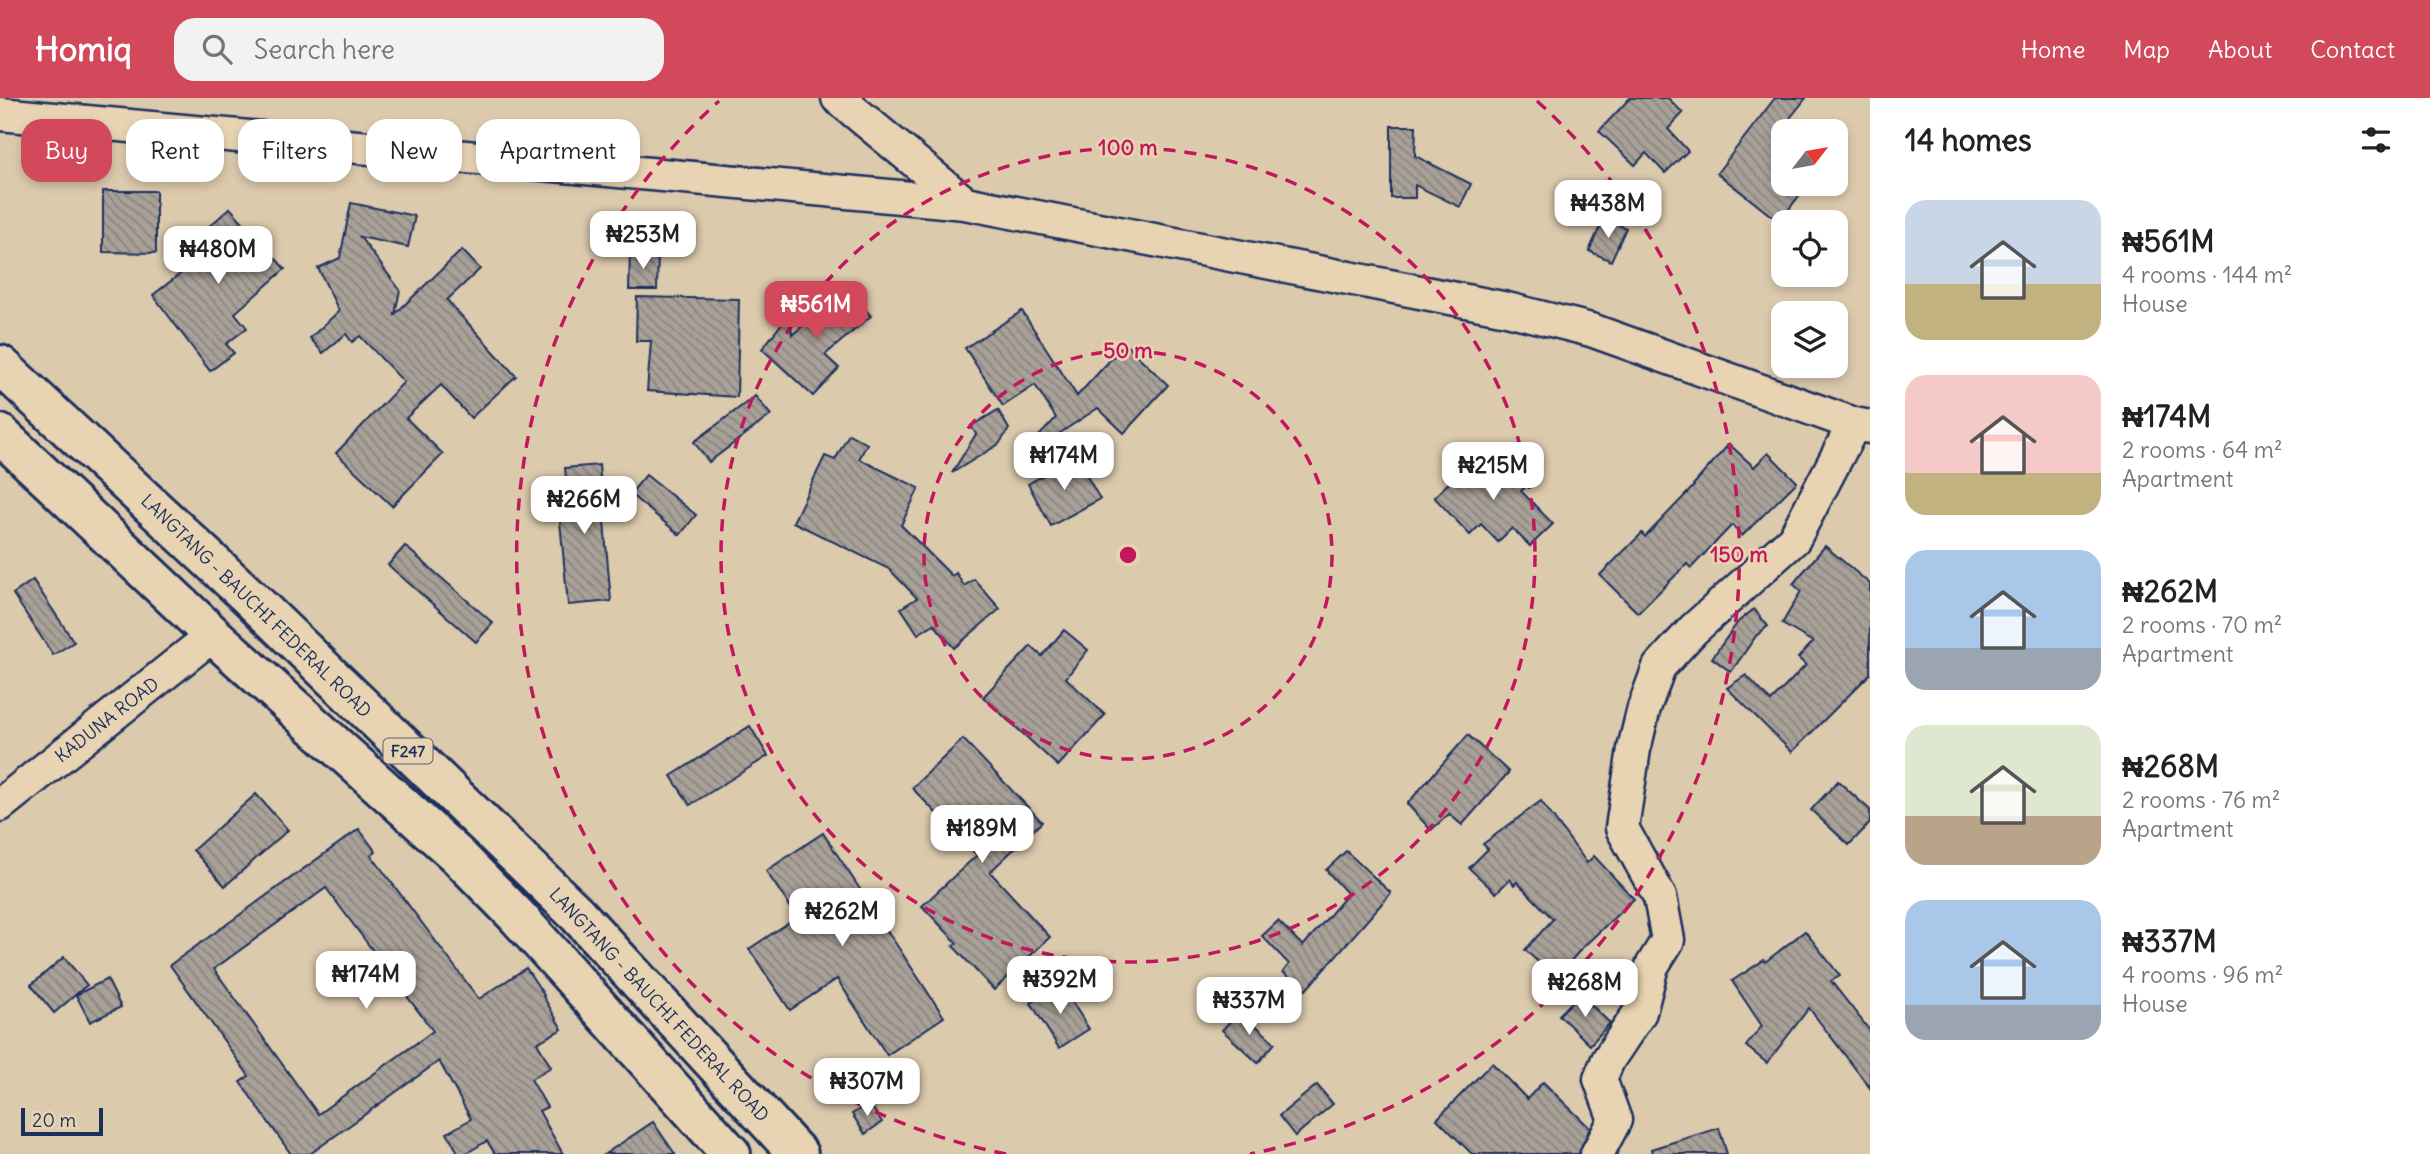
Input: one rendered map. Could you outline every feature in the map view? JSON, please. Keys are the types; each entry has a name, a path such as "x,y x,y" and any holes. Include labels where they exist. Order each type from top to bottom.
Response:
{"main road":[{"name":"LANGTANG - BAUCHI FEDERAL ROAD","path":"0,365 246,594 577,914 799,1154"},
{"name":"F247","path":"0,434 213,635 458,856 516,915 731,1154"}],"street":[{"path":"838,98 965,203"},
{"path":"0,114 965,203 1507,309 1591,330 1862,425 1794,540 1694,629 1659,667 1644,708 1634,749 1622,828 1660,897 1668,940 1652,966 1640,1012 1608,1060 1600,1079 1615,1120 1597,1154"},
{"name":"KADUNA ROAD","path":"0,805 213,635"}],"building":[{"path":"1630,98 1668,98 1683,113 1668,129 1688,151 1665,173 1646,153 1635,165 1599,131"},
{"path":"1775,98 1806,98 1789,119 1771,119 1771,196 1799,196 1788,210 1771,210 1771,216 1717,173"},
{"path":"1391,126 1416,126 1415,156 1471,184 1460,207 1415,185 1415,198 1391,198"},
{"path":"103,191 156,191 156,253 103,252"},
{"path":"351,203 415,216 408,247 360,237 400,290 395,314 462,250 480,269 447,300 516,376 471,418 441,385 406,418 443,454 392,506 336,453 404,382 360,336 352,342 346,334 323,353 310,338 339,311 318,268 340,258"},
{"path":"230,208 285,269 235,313 247,328 226,344 234,353 210,371 153,295 207,253 169,253 212,224"},
{"path":"1604,218 1626,228 1611,261 1589,251"},
{"path":"630,252 658,253 657,290 629,290"},
{"path":"847,288 871,316 825,355 839,368 813,396 762,349 790,313 792,335"},
{"path":"637,297 739,299 737,397 647,391 651,341 636,341"},
{"path":"1022,311 1077,396 1125,344 1168,385 1124,433 1098,408 1042,445 1037,438 1056,418 1035,385 1003,406 965,348"},
{"path":"755,396 771,415 709,462 694,442"},
{"path":"998,410 1009,429 999,444 952,473 976,434 971,426"},
{"path":"849,434 867,444 859,459 919,488 901,525 952,576 956,573 964,586 974,579 1000,609 954,648 934,624 918,634 901,608 917,598 889,569 793,522 825,456 835,460"},
{"path":"1729,444 1754,467 1768,453 1797,482 1742,536 1732,525 1691,568 1687,564 1638,613 1600,575 1642,533 1645,537 1694,486"},
{"path":"1478,455 1492,470 1503,460 1527,486 1521,491 1553,524 1530,546 1512,528 1498,542 1481,524 1470,535 1434,497"},
{"path":"1076,457 1100,499 1051,526 1028,484"},
{"path":"599,465 611,601 568,605 559,511 556,511 554,489 567,488 565,468"},
{"path":"646,475 696,515 680,535 630,494"},
{"path":"405,546 493,623 476,642 388,565"},
{"path":"1825,546 1870,584 1870,674 1792,752 1727,688 1746,675 1771,701 1806,665 1798,658 1813,642 1782,624 1801,591 1793,584"},
{"path":"33,580 74,642 53,655 13,594"},
{"path":"1754,609 1768,626 1756,636 1731,672 1712,658 1738,622"},
{"path":"1064,630 1088,650 1066,678 1105,715 1058,766 983,697 1031,646 1042,656"},
{"path":"750,726 768,756 690,805 671,776"},
{"path":"1468,735 1509,772 1462,825 1449,814 1431,830 1407,804"},
{"path":"963,739 1042,822 990,872 1050,937 994,990 953,946 957,943 922,906 977,855 912,788"},
{"path":"1838,781 1870,810 1870,823 1849,845 1811,810"},
{"path":"256,794 288,830 225,886 193,850"},
{"path":"1541,801 1587,863 1594,856 1634,899 1582,948 1556,978 1525,950 1553,919 1517,882 1514,885 1510,879 1496,893 1469,868 1488,849 1483,844"},
{"path":"359,829 376,852 371,855 479,999 526,968 544,995 562,1029 537,1043 551,1067 531,1079 547,1107 539,1111 563,1154 495,1154 487,1141 465,1154 459,1154 447,1133 471,1119 439,1061 310,1154 291,1154 240,1082 249,1076 170,965","holes":["326,888 433,1031 318,1114 214,969"]},
{"path":"823,833 944,1017 887,1055 837,979 790,1010 749,949 797,917 766,871"},
{"path":"1346,851 1391,893 1306,990 1283,972 1289,964 1262,936 1278,921 1303,946 1348,894 1326,870"},
{"path":"1805,931 1840,976 1831,981 1870,1031 1870,1088 1809,1008 1767,1063 1746,1046 1762,1026 1732,981 1764,960 1765,962"},
{"path":"64,957 87,985 54,1013 31,985"},
{"path":"107,979 121,1007 90,1022 76,995"},
{"path":"1061,984 1089,1029 1059,1048 1031,1003"},
{"path":"1580,994 1610,1023 1590,1045 1559,1015"},
{"path":"1240,1011 1275,1043 1258,1063 1222,1030"},
{"path":"1492,1063 1527,1099 1543,1082 1590,1128 1579,1154 1472,1154 1437,1119"},
{"path":"1317,1085 1333,1104 1295,1136 1279,1116"},
{"path":"869,1103 882,1122 865,1134 852,1114"},
{"path":"653,1122 675,1154 605,1154"},
{"path":"1719,1128 1727,1154 1652,1154 1651,1149"}]}
